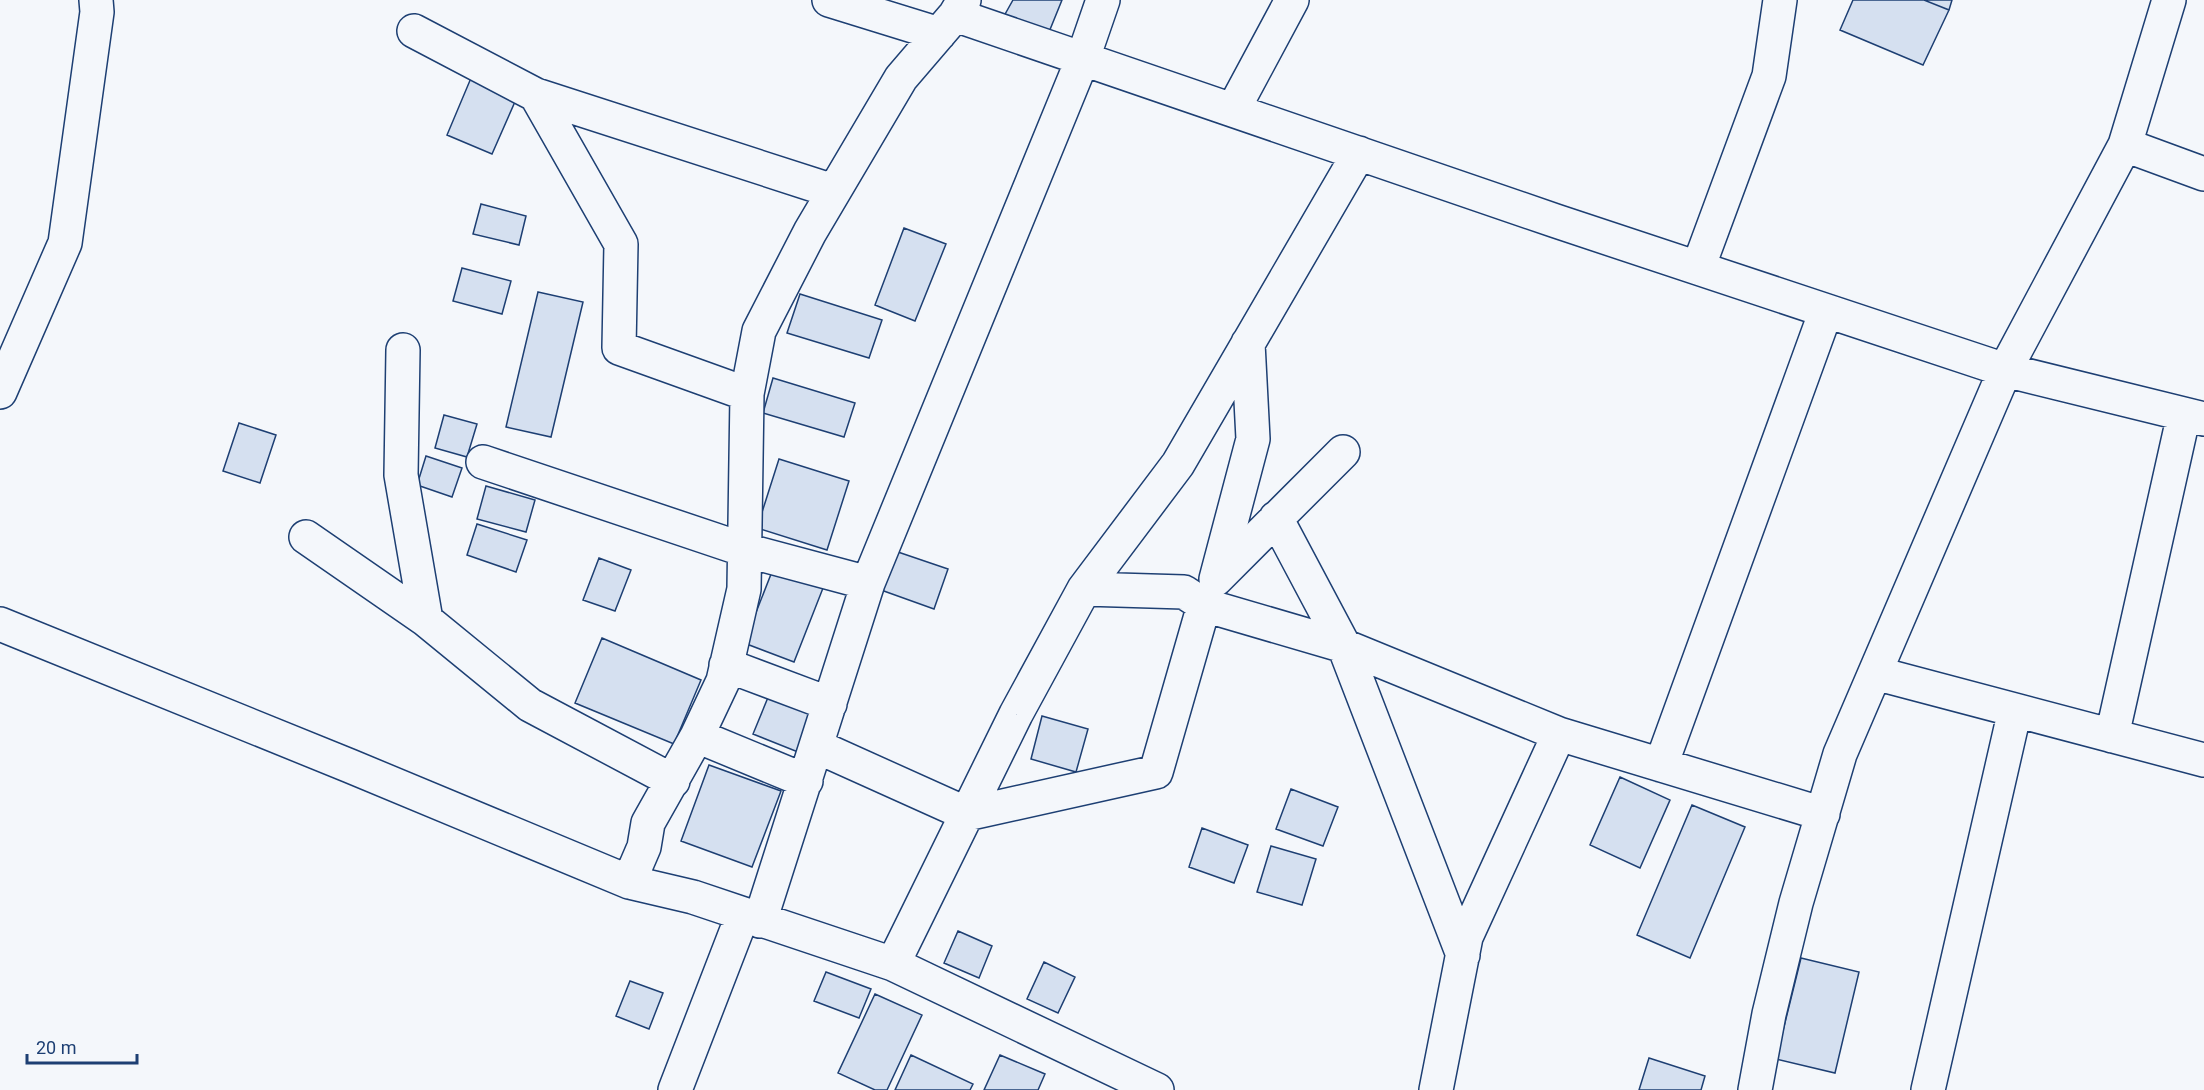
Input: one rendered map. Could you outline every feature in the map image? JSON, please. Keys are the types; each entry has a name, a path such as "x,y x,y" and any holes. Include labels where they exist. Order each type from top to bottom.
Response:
{"street":[{"path":"0,392 65,243 95,24 96,0"},
{"path":"829,0 952,16 1083,58 1233,111 2005,370 2194,417 2112,736"},
{"path":"675,1090 751,918 806,781 868,583 1083,58 1103,0"},
{"path":"1233,111 1292,0"},
{"path":"1698,268 1769,76 1779,0"},
{"path":"1755,1090 1769,1014 1796,903 1840,754 2005,370 2125,145 2169,0"},
{"path":"629,882 644,847 648,823 697,736 723,681 744,589 747,394 759,331 833,191 901,78 952,16"},
{"path":"414,31 536,95 833,191"},
{"path":"536,95 621,244 619,348 747,394"},
{"path":"2125,145 2204,174"},
{"path":"893,964 1016,714 1084,590 1178,464 1359,153"},
{"path":"1661,765 1826,310"},
{"path":"816,746 967,814 1156,771 1201,592 1253,439 1248,343"},
{"path":"403,350 401,475 426,620"},
{"path":"1201,592 1343,452"},
{"path":"483,462 745,550 868,583"},
{"path":"1276,519 1344,646 1463,955"},
{"path":"306,537 426,620 530,705 673,781"},
{"path":"1084,590 1201,592 1344,646 1560,734 1822,814"},
{"path":"0,624 350,765 629,882 693,897 893,964 1147,1088"},
{"path":"726,665 830,704"},
{"path":"1875,673 2204,760"},
{"path":"1928,1090 2015,710"},
{"path":"1436,1090 1466,937 1560,734"},
{"path":"697,736 806,781"}],"building":[{"path":"1013,0 1062,0 1049,32 1004,16"},
{"path":"1853,0 1924,0 1949,10 1923,65 1840,30"},
{"path":"1924,0 1952,0 1949,10"},
{"path":"471,78 521,88 492,154 447,135"},
{"path":"481,204 526,216 519,245 473,234"},
{"path":"904,228 946,244 915,321 875,305"},
{"path":"462,268 511,281 502,314 453,301"},
{"path":"538,292 583,302 551,437 506,427"},
{"path":"800,294 882,320 869,358 787,333"},
{"path":"773,378 855,403 844,437 763,413"},
{"path":"444,415 477,424 467,457 435,448"},
{"path":"239,423 276,435 260,483 223,471"},
{"path":"426,456 462,468 452,497 417,485"},
{"path":"779,459 849,481 827,550 757,528"},
{"path":"486,486 535,500 526,532 477,519"},
{"path":"477,524 527,540 516,572 467,555"},
{"path":"895,551 948,569 934,609 881,590"},
{"path":"599,558 631,570 615,611 583,600"},
{"path":"775,564 825,583 794,662 744,643"},
{"path":"602,638 701,680 674,744 575,703"},
{"path":"769,695 813,713 798,752 753,734"},
{"path":"1042,716 1088,729 1076,772 1031,759"},
{"path":"709,765 781,791 752,867 681,841"},
{"path":"1620,777 1670,800 1640,868 1590,845"},
{"path":"1291,789 1338,807 1323,846 1276,829"},
{"path":"1692,805 1745,827 1690,958 1637,935"},
{"path":"1202,828 1248,845 1234,883 1189,867"},
{"path":"1271,846 1316,859 1302,905 1257,892"},
{"path":"958,931 992,946 979,978 944,963"},
{"path":"1801,958 1859,972 1835,1073 1776,1059"},
{"path":"1044,962 1075,977 1058,1013 1027,999"},
{"path":"826,972 871,989 859,1018 814,1001"},
{"path":"630,981 663,993 649,1029 616,1016"},
{"path":"875,994 922,1015 887,1090 875,1090 838,1073"},
{"path":"911,1055 973,1084 970,1090 895,1090"},
{"path":"1000,1055 1045,1074 1038,1090 984,1090"},
{"path":"1649,1058 1705,1076 1701,1090 1639,1090"}]}
